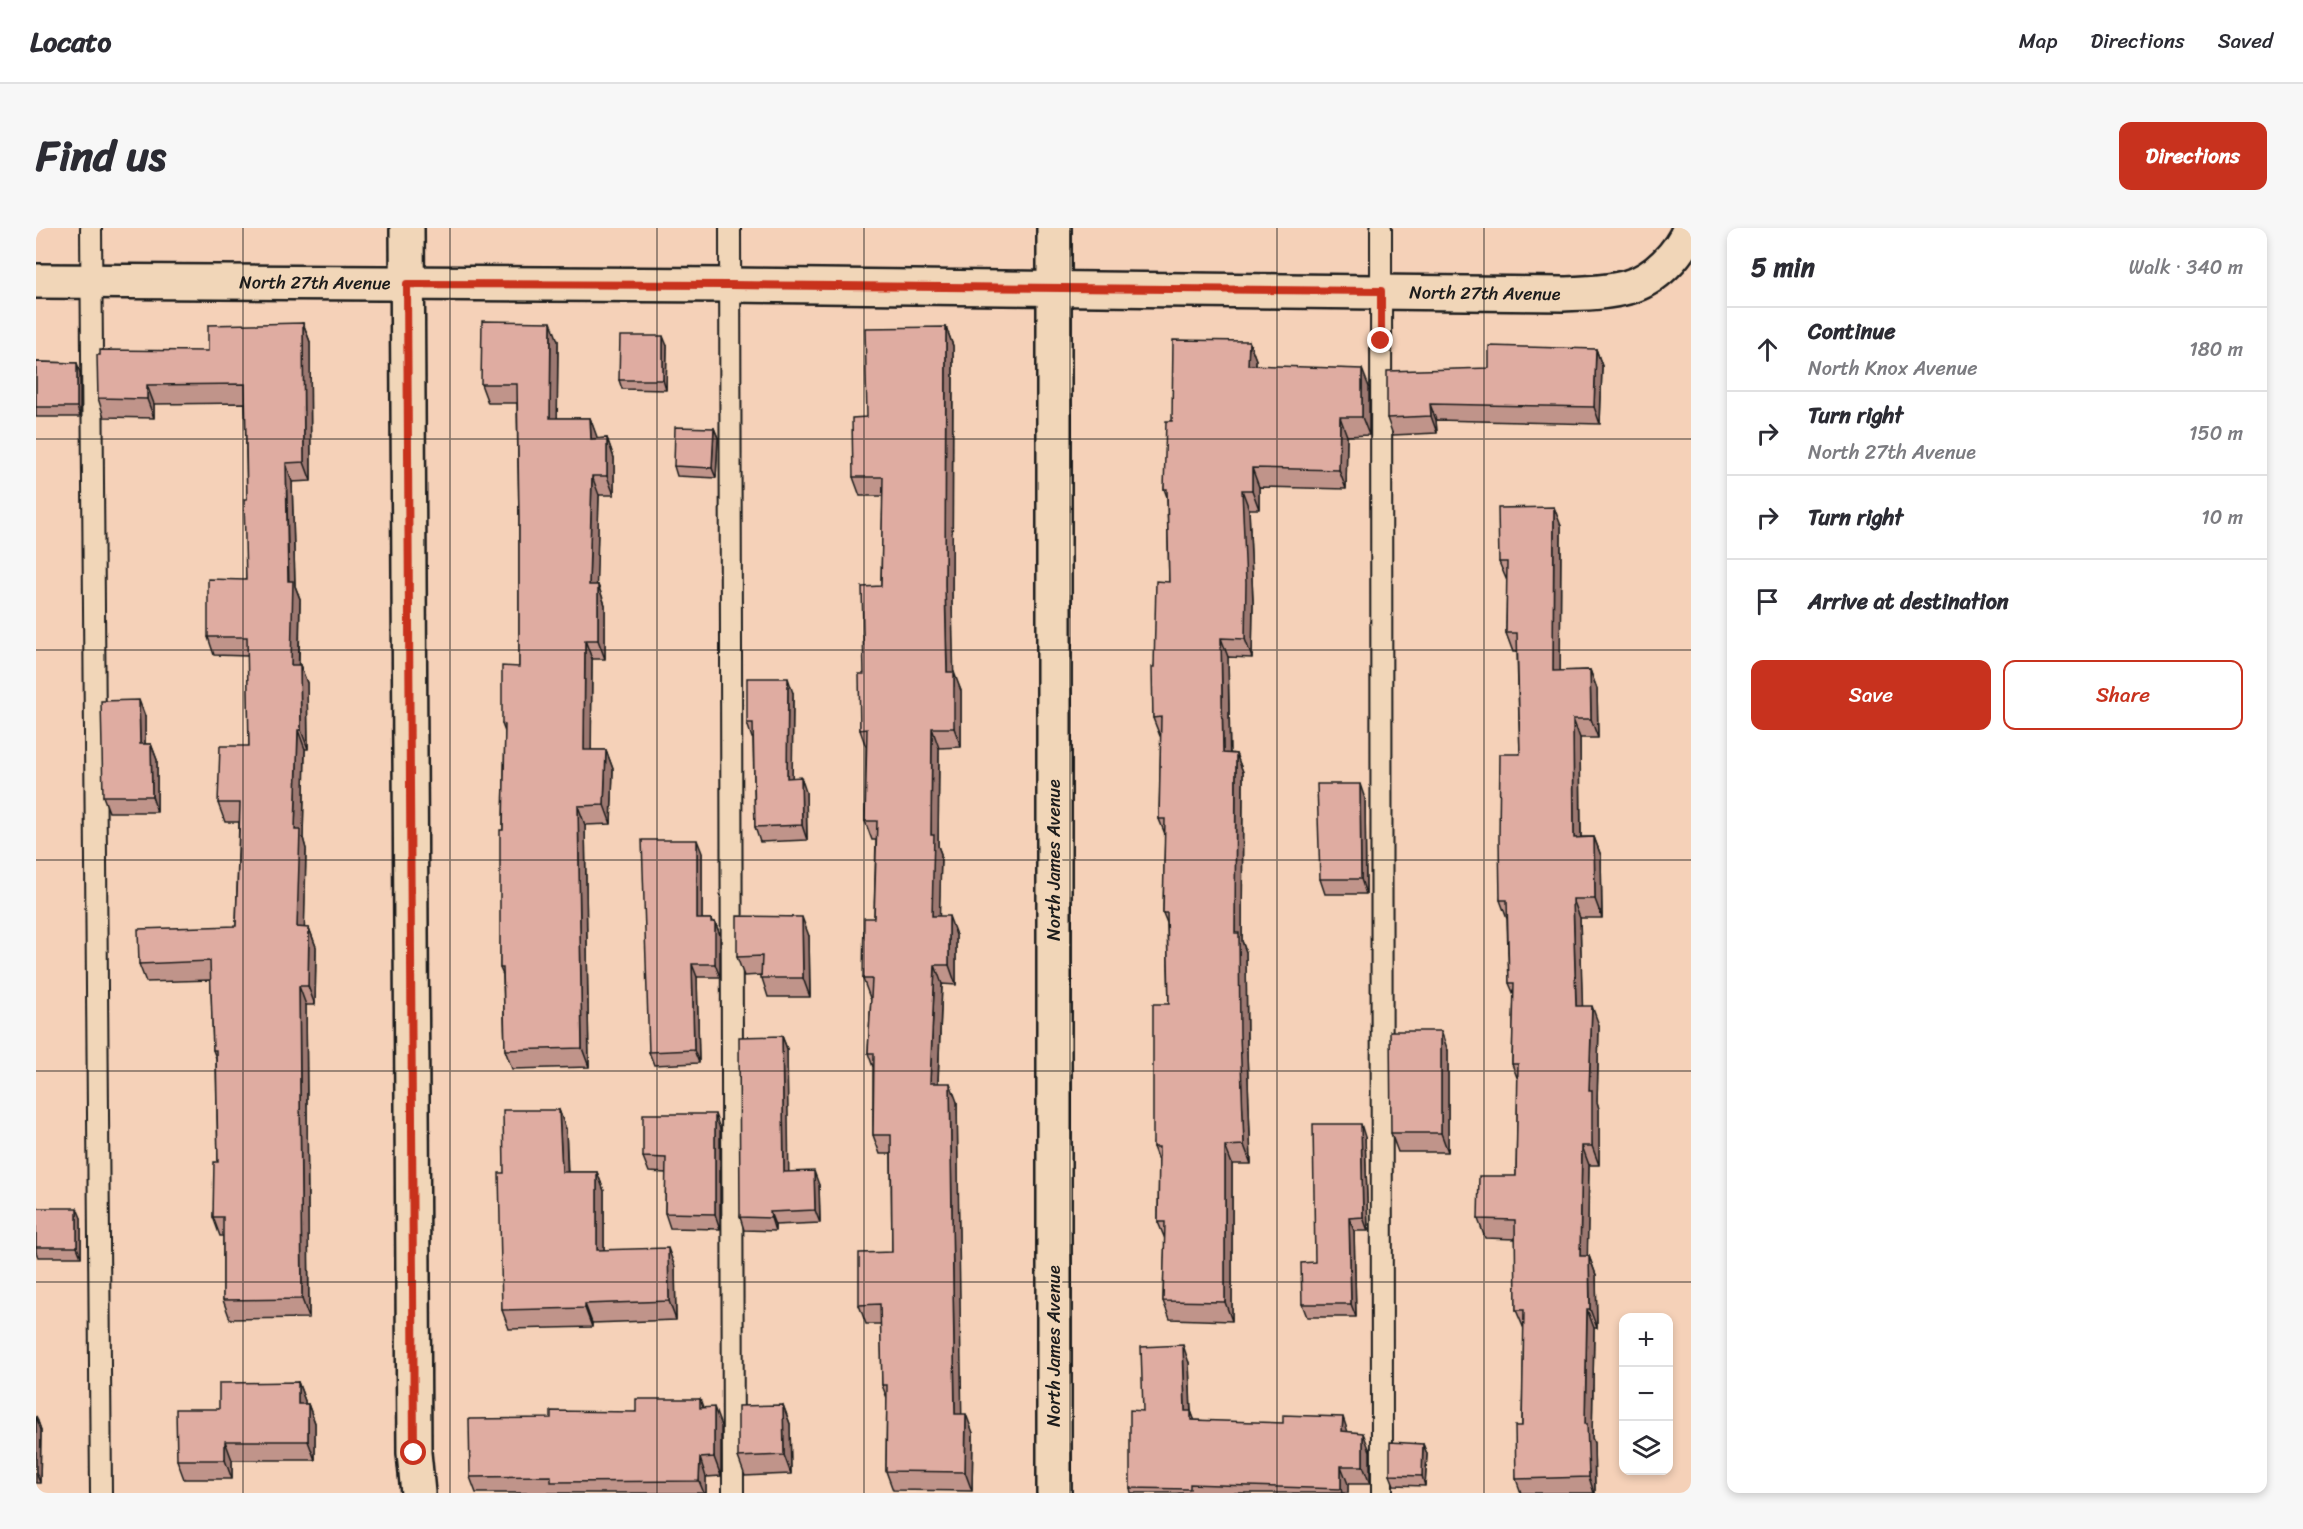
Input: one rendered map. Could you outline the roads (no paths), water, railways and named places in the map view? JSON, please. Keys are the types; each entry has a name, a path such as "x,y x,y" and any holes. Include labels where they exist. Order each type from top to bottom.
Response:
{"street":[{"path":"407,228 414,1441 418,1493"},
{"name":"North James Avenue","path":"1054,228 1054,1493"},
{"name":"North 27th Avenue","path":"36,281 730,285 1563,294 1603,292 1631,287 1650,276 1667,262 1683,245 1690,228"}],"lane":[{"path":"91,228 101,1493"},
{"path":"730,228 733,1493"},
{"path":"1381,228 1382,1493"}]}
